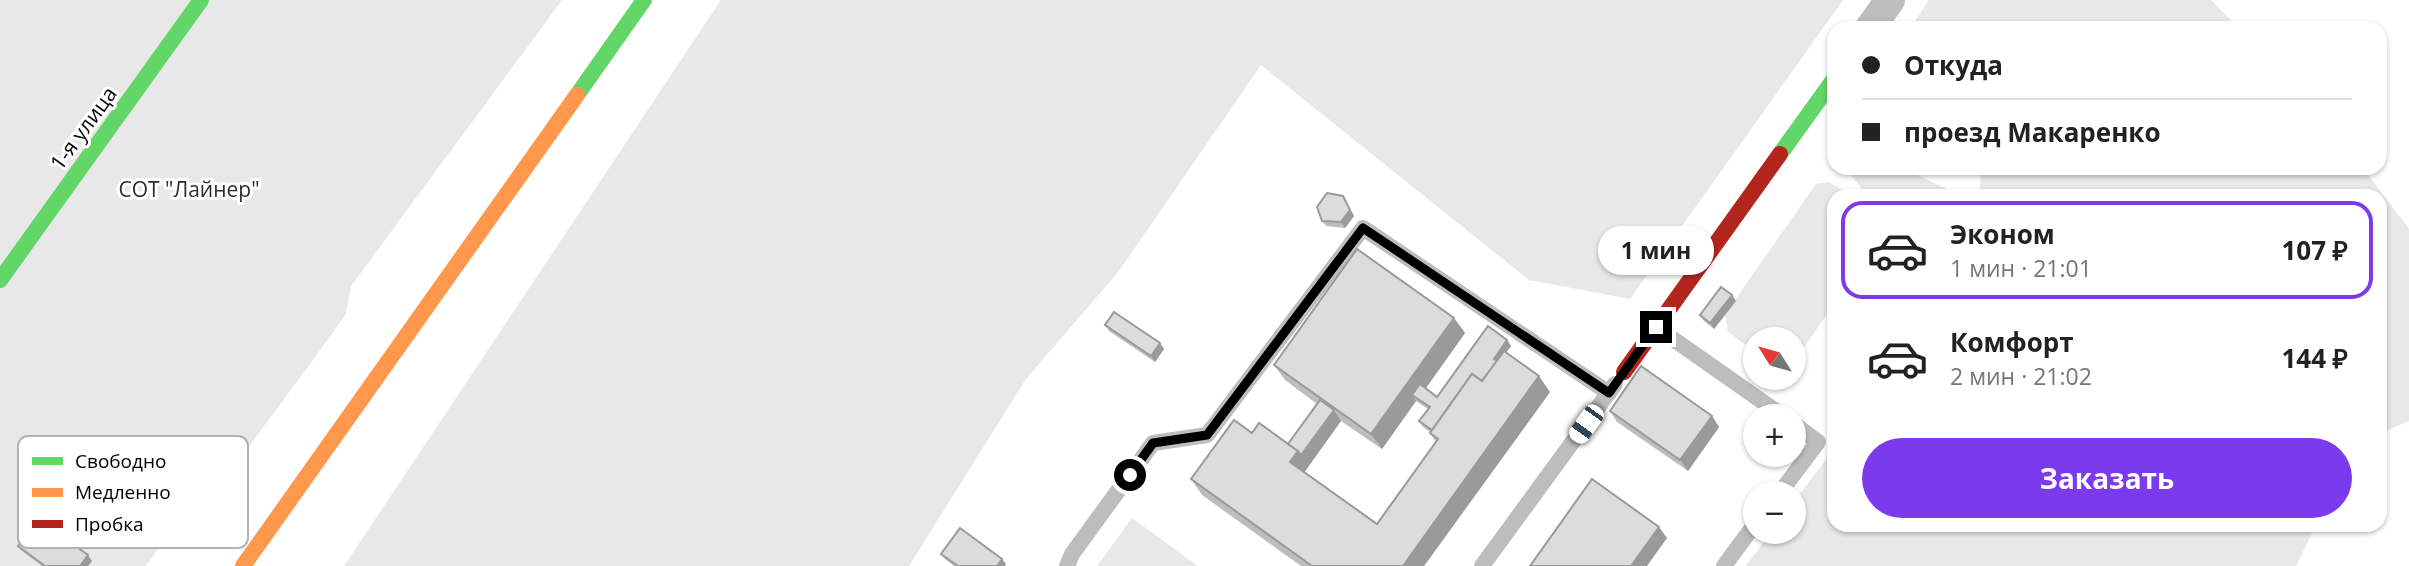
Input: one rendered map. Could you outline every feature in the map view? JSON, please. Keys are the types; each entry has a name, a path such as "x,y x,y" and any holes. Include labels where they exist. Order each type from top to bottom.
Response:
{"street":[{"name":"1-я улица","path":"0,280 201,0"},
{"path":"243,566 644,0"},
{"path":"1875,21 1890,0"},
{"path":"1624,372 1827,89"}],"lane":[{"path":"1067,566 1072,554 1153,443 1207,435 1363,228 1609,393"},
{"path":"1656,327 1766,404"},
{"path":"1482,566 1624,372"},
{"path":"1806,433 1818,442 1806,458"},
{"path":"1724,566 1743,540"}],"green space":[{"name":"СОТ \"Лайнер\"","path":"0,0 562,0 351,286 346,314 248,447 248,436 18,436 18,548 159,548 146,566 0,566"},
{"path":"721,0 1843,0 1630,299 1529,280 1261,65 1119,271 1026,379 909,566 344,566"},
{"path":"1929,0 2211,0 2231,21 1915,21"},
{"path":"1851,175 1918,175 1947,189 1862,189"},
{"path":"1981,175 2368,175 2379,189 1980,189"},
{"path":"1829,182 1840,189 1827,189 1827,314 1806,345 1806,327 1743,327 1743,343 1728,332 1725,314 1816,184"},
{"path":"2387,200 2409,229 2409,421 2388,430"},
{"path":"1827,458 1827,532 2313,532 2296,566 1746,566 1762,544 1806,544 1806,486"},
{"path":"1132,518 1198,566 1097,566"}],"building":[{"path":"1327,193 1343,196 1350,210 1341,222 1322,221 1317,207"},
{"path":"1357,249 1454,318 1371,434 1274,365"},
{"path":"1721,287 1732,295 1710,323 1700,315"},
{"path":"1114,312 1160,343 1151,356 1105,325"},
{"path":"1488,326 1507,340 1494,359 1497,361 1482,381 1472,374 1432,430 1419,421 1430,407 1412,395 1420,384 1437,397"},
{"path":"1504,351 1539,376 1403,566 1312,566 1191,479 1234,420 1252,433 1259,423 1298,451 1290,462 1377,524 1438,439 1430,433 1472,374 1482,381"},
{"path":"1641,366 1712,416 1680,460 1610,411"},
{"path":"1320,400 1334,410 1301,455 1288,444"},
{"path":"1592,479 1659,527 1631,566 1530,566"},
{"path":"960,528 1002,559 997,566 958,566 941,554"},
{"path":"21,548 78,548 88,555 80,566 45,566"}],"traffic: fast":[{"path":"0,280 201,0"},
{"path":"577,95 644,0"},
{"path":"1780,154 1827,89"}],"traffic: slow":[{"path":"243,566 577,95"}],"traffic: jam":[{"path":"1624,372 1780,154"}],"route":[{"path":"1130,475 1153,443 1207,435 1363,228 1609,393 1656,327"}]}
